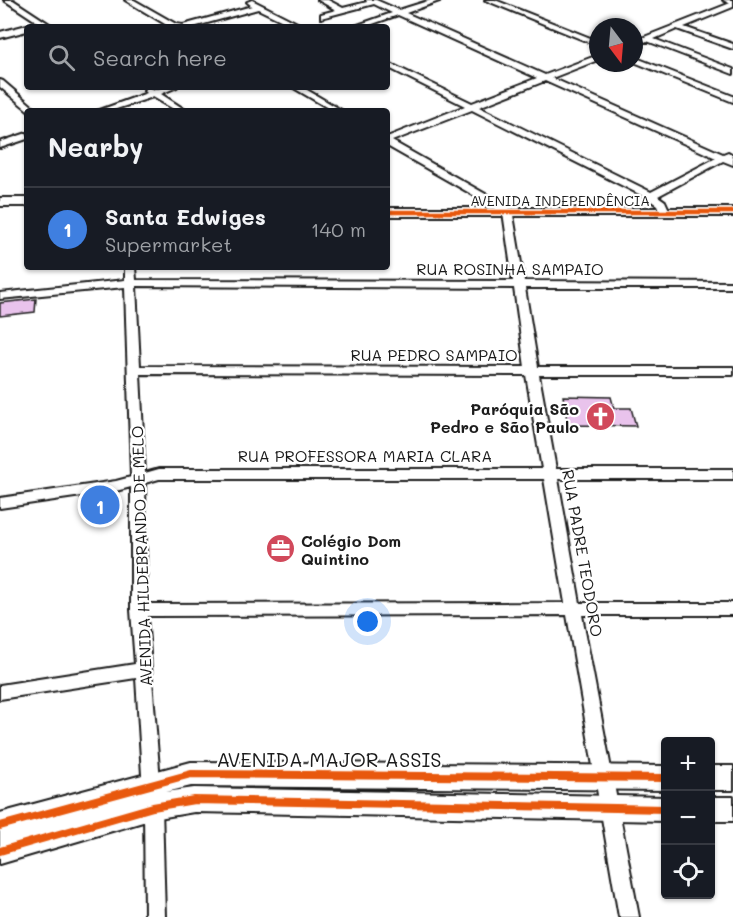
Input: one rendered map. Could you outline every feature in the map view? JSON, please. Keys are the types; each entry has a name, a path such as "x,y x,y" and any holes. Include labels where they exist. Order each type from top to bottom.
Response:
{"street":[{"path":"8,0 45,24"},
{"path":"129,0 173,24"},
{"path":"246,0 295,24"},
{"path":"322,0 343,11"},
{"path":"365,24 438,0"},
{"path":"489,0 589,40"},
{"path":"728,0 733,3"},
{"path":"324,16 372,1 728,160"},
{"path":"643,41 733,3"},
{"path":"190,24 259,6"},
{"path":"678,27 733,47"},
{"path":"0,35 24,28"},
{"path":"0,41 24,34"},
{"path":"648,39 730,69"},
{"path":"390,141 589,60"},
{"path":"643,62 733,99"},
{"path":"390,66 659,204 728,160 733,152"},
{"path":"715,74 730,69"},
{"path":"695,83 705,78"},
{"path":"0,83 30,108"},
{"path":"149,90 178,108"},
{"path":"110,108 164,90"},
{"path":"289,90 332,108"},
{"path":"300,90 322,108"},
{"path":"0,145 24,137"},
{"path":"390,142 508,211"},
{"path":"0,202 24,202"},
{"name":"AVENIDA INDEPENDÊNCIA","path":"390,203 733,203"},
{"name":"AVENIDA INDEPENDÊNCIA","path":"390,212 508,211 659,204 733,212"},
{"path":"0,211 24,211"},
{"name":"RUA PADRE TEODORO","path":"508,211 532,371 629,917"},
{"name":"RUA ROSINHA SAMPAIO","path":"0,296 130,275 520,284 733,285"},
{"name":"AVENIDA HILDEBRANDO DE MELO","path":"130,275 138,479 139,610 152,795 155,917"},
{"name":"RUA PEDRO SAMPAIO","path":"135,370 733,371"},
{"name":"RUA PROFESSORA MARIA CLARA","path":"0,503 116,486 159,474 733,474"},
{"path":"139,610 733,609"},
{"path":"0,692 143,670"},
{"name":"AVENIDA MAJOR ASSIS","path":"0,851 152,795 191,774 661,778"},
{"path":"715,778 733,778"},
{"name":"AVENIDA MAJOR ASSIS","path":"0,826 152,795 194,800 661,809"},
{"path":"715,809 733,809"}],"building":[{"path":"36,299 35,312 0,316 0,303"},
{"name":"Paróquia São Pedro e São Paulo","path":"563,396 611,397 614,408 631,408 636,426 568,425"},
{"path":"114,498 115,510 90,513 90,501"}],"cycle path":[{"path":"390,212 733,212"},
{"path":"0,826 191,774 661,778"},
{"path":"0,851 153,807 194,800 661,809"}],"place":[{"name":"Paróquia São Pedro e São Paulo","path":"600,417"},
{"name":"Santa Edwiges","path":"100,505"},
{"name":"Colégio Dom Quintino","path":"280,549"}]}
